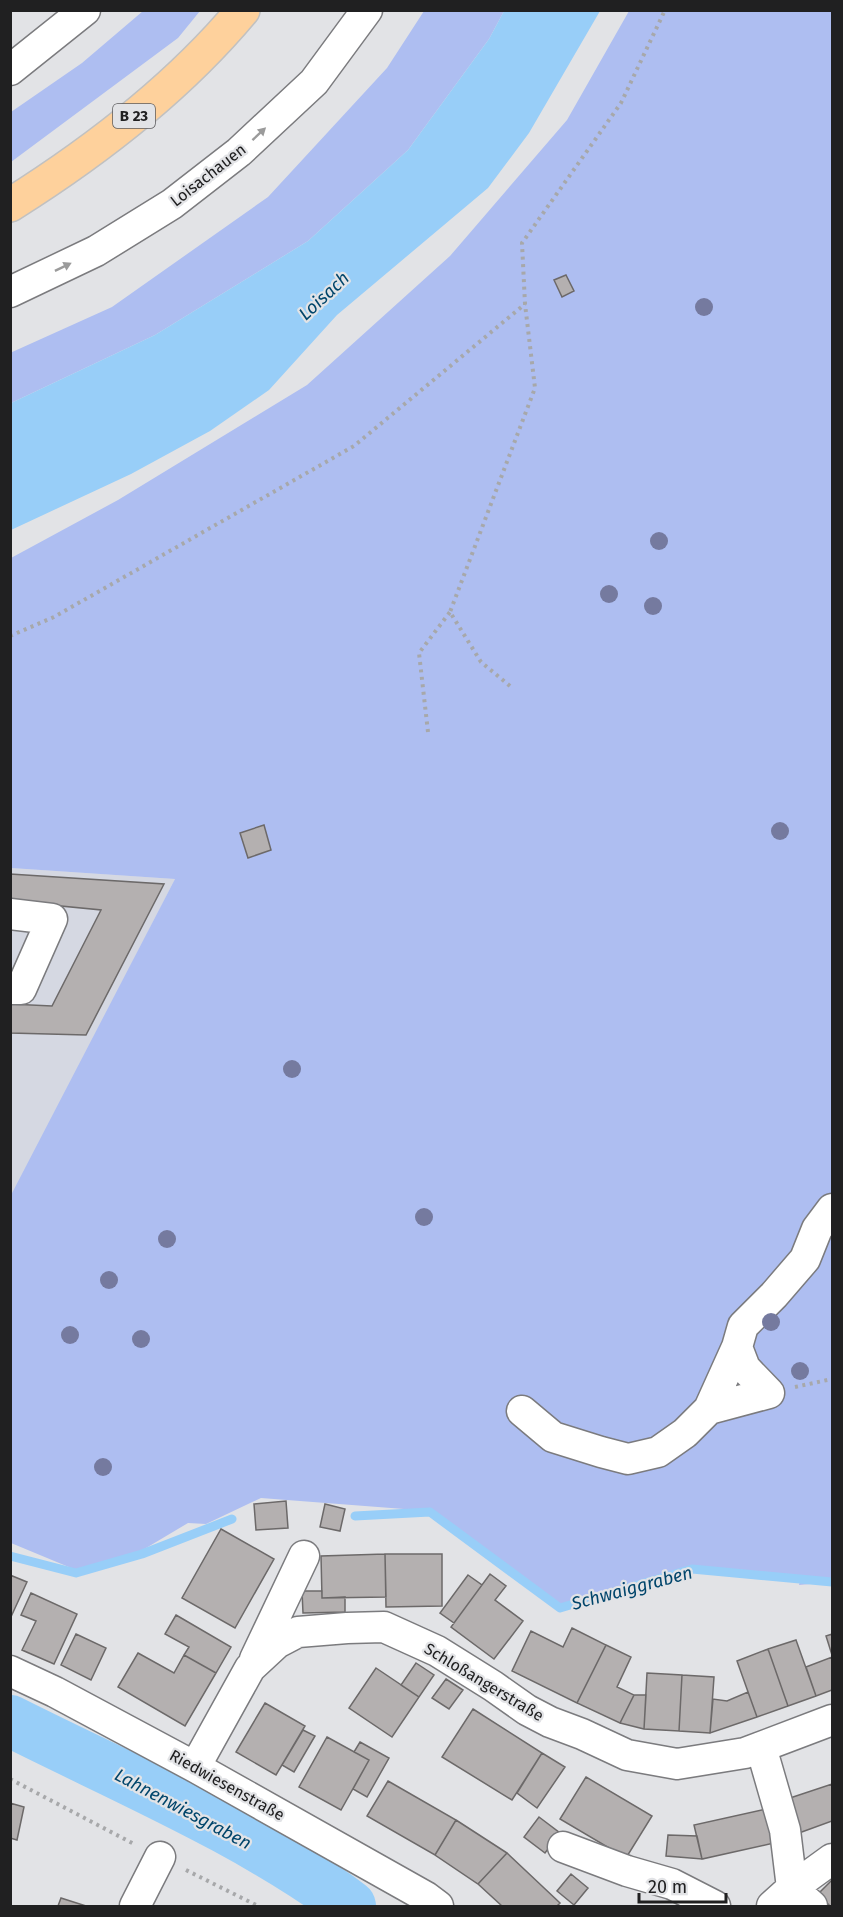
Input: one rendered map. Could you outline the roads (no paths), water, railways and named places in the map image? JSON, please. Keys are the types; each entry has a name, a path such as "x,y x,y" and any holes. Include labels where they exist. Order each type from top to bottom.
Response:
{"main road":[{"name":"B 23","path":"10,204 57,175 139,113 215,44 243,10"}],"street":[{"path":"10,70 85,10"},
{"name":"Loisachauen","path":"10,292 96,251 171,204 239,152 314,82 367,10"},
{"path":"10,914 52,919 21,989 10,989"},
{"path":"522,1411 553,1437 628,1459 658,1452 685,1433 709,1409 737,1347 742,1326 774,1295 804,1259 817,1229 832,1209"},
{"path":"709,1409 769,1393 745,1368 737,1347"},
{"path":"250,1668 304,1556"},
{"name":"Schloßangerstraße","path":"195,1767 250,1668 277,1643 298,1632 384,1627 437,1651 542,1718 627,1755 677,1764 745,1753 832,1720"},
{"name":"Riedwiesenstraße","path":"10,1671 55,1692 195,1767 426,1897 438,1906"},
{"path":"761,1747 785,1830 792,1900"},
{"path":"563,1847 627,1871 672,1884 715,1906"},
{"path":"135,1906 160,1857"},
{"path":"792,1900 832,1859"}],"water":[{"name":"Loisach","path":"504,11 600,11 529,133 488,188 337,315 269,390 210,431 131,474 11,530 11,403 155,335 308,241 408,150 489,39"}],"waterway":[{"name":"Schwaiggraben","path":"355,1516 430,1512 560,1608 692,1569 832,1582"},
{"name":"Schwaiggraben","path":"10,1556 76,1573 142,1554 232,1519"},
{"name":"Lahnenwiesgraben","path":"10,1721 227,1829 270,1853 350,1906"}]}
